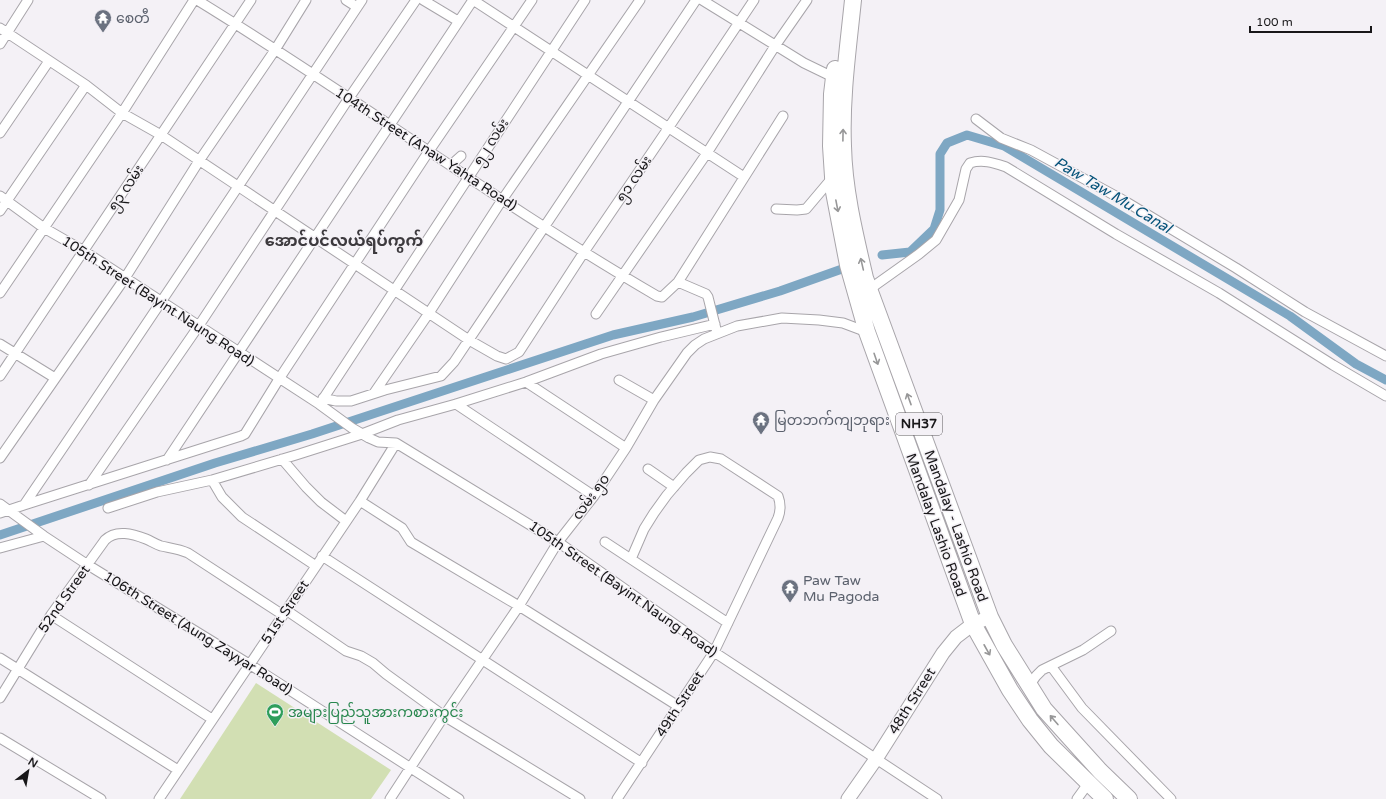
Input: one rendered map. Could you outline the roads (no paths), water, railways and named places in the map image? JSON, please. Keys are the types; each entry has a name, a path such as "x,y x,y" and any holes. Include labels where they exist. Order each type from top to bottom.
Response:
{"highway":[{"name":"Mandalay Lashio Road","path":"843,0 839,80 832,94 831,146 834,192 848,266 863,293 867,332 972,624 1010,690 1030,720 1060,755 1105,799"},
{"name":"Mandalay - Lashio Road","path":"853,0 839,80 845,172 852,223 865,278 863,293 990,617 1019,669 1044,709 1100,771 1129,799"},
{"path":"1002,676 1019,669"},
{"path":"1060,755 1074,742"}],"main road":[{"name":"48th Street","path":"848,799 876,759 943,653 956,637 972,624 990,617"}],"street":[{"path":"0,44 4,31 28,0"},
{"path":"0,293 122,112 195,0"},
{"name":"104th Street (Anaw Yahta Road)","path":"195,0 235,24 502,200 621,276 656,296 662,297 678,282"},
{"name":"၅၃ လမ်း","path":"0,376 251,0"},
{"path":"0,458 125,278 199,161 275,50 306,0"},
{"path":"24,506 162,302 359,4 346,0"},
{"path":"89,485 198,327 276,211 349,98 416,0"},
{"path":"423,0 458,21"},
{"path":"167,460 473,0 744,177"},
{"path":"0,513 13,512 24,506 245,434 279,379 429,151 532,0"},
{"name":"၅၂ လမ်း","path":"321,401 585,0"},
{"path":"374,393 429,313 502,200 640,0"},
{"path":"321,401 351,401 374,393 441,376 454,362 469,340 696,0"},
{"path":"702,0 775,46 839,80"},
{"name":"၅၁ လမ်း","path":"469,340 497,356 506,359 519,352 584,252 754,0"},
{"path":"596,314 707,153 775,46 807,0"},
{"path":"4,31 86,85 122,112 161,135 469,340"},
{"path":"0,133 49,61"},
{"path":"0,211 3,198 86,85"},
{"path":"718,334 708,297 703,292 678,282 783,116"},
{"path":"976,119 1001,138 1031,150 1123,200 1236,268 1305,312 1386,356"},
{"path":"451,165 461,156"},
{"path":"863,293 919,254 939,237 959,200 966,169 970,163 980,161 993,162 1006,167 1116,234 1219,293 1333,365 1386,396"},
{"path":"776,209 806,209 833,177"},
{"name":"105th Street (Bayint Naung Road)","path":"3,198 44,228 84,251 238,353 279,379 321,401 329,412 352,428 378,442 396,443 558,542 714,652 937,799"},
{"name":"လမ်း ၅၀","path":"390,799 444,716 519,606 558,542 594,496 626,448 654,400 687,353 695,345 704,339 737,326 782,318 843,323 867,332"},
{"path":"108,508 157,492 212,480 282,459 362,434 398,420 526,382 601,354 715,324"},
{"path":"0,344 55,378"},
{"path":"619,380 654,400"},
{"path":"526,382 626,448"},
{"path":"456,404 594,496"},
{"name":"51st Street","path":"159,799 360,501 396,443"},
{"name":"49th Street","path":"617,799 714,652 781,511 781,504 778,496 721,459 710,457 699,460 674,487"},
{"path":"282,459 321,502 346,521"},
{"path":"631,559 644,529 674,487 648,468"},
{"path":"212,480 222,497 242,517 316,566"},
{"path":"360,501 402,528 411,542 519,606 678,706"},
{"name":"106th Street (Aung Zayyar Road)","path":"0,504 13,512 41,534 88,565 249,664 459,799"},
{"name":"52nd Street","path":"0,698 52,615 110,535 118,533 135,535 155,544 178,549 188,553 284,612"},
{"path":"0,548 41,534"},
{"path":"605,542 728,623"},
{"path":"322,556 642,763"},
{"path":"284,612 346,651 361,656 374,663 386,674 444,716 580,799"},
{"path":"52,615 212,719"},
{"path":"1029,686 1039,673 1083,650 1111,631"},
{"path":"0,658 178,770"},
{"path":"1051,666 1082,708 1171,799"},
{"path":"0,738 101,799"},
{"path":"1077,799 1088,782 1100,771"}],"waterway":[{"name":"Paw Taw Mu Canal","path":"882,255 910,252 934,229 940,210 940,154 947,143 967,135 1004,146 1290,316 1356,364 1386,380"},
{"path":"0,535 215,463 312,434 613,335 693,317 780,291 842,269"}],"place":[{"name":"စေတီ","path":"103,33"},
{"name":"မြတဘက်ကျဘုရား","path":"761,435"},
{"name":"Paw Taw Mu Pagoda","path":"790,603"},
{"name":"အများပြည်သူအားကစားကွင်း","path":"275,727"}],"district":[{"name":"အောင်ပင်လယ်ရပ်ကွက်","path":"344,241"}]}
